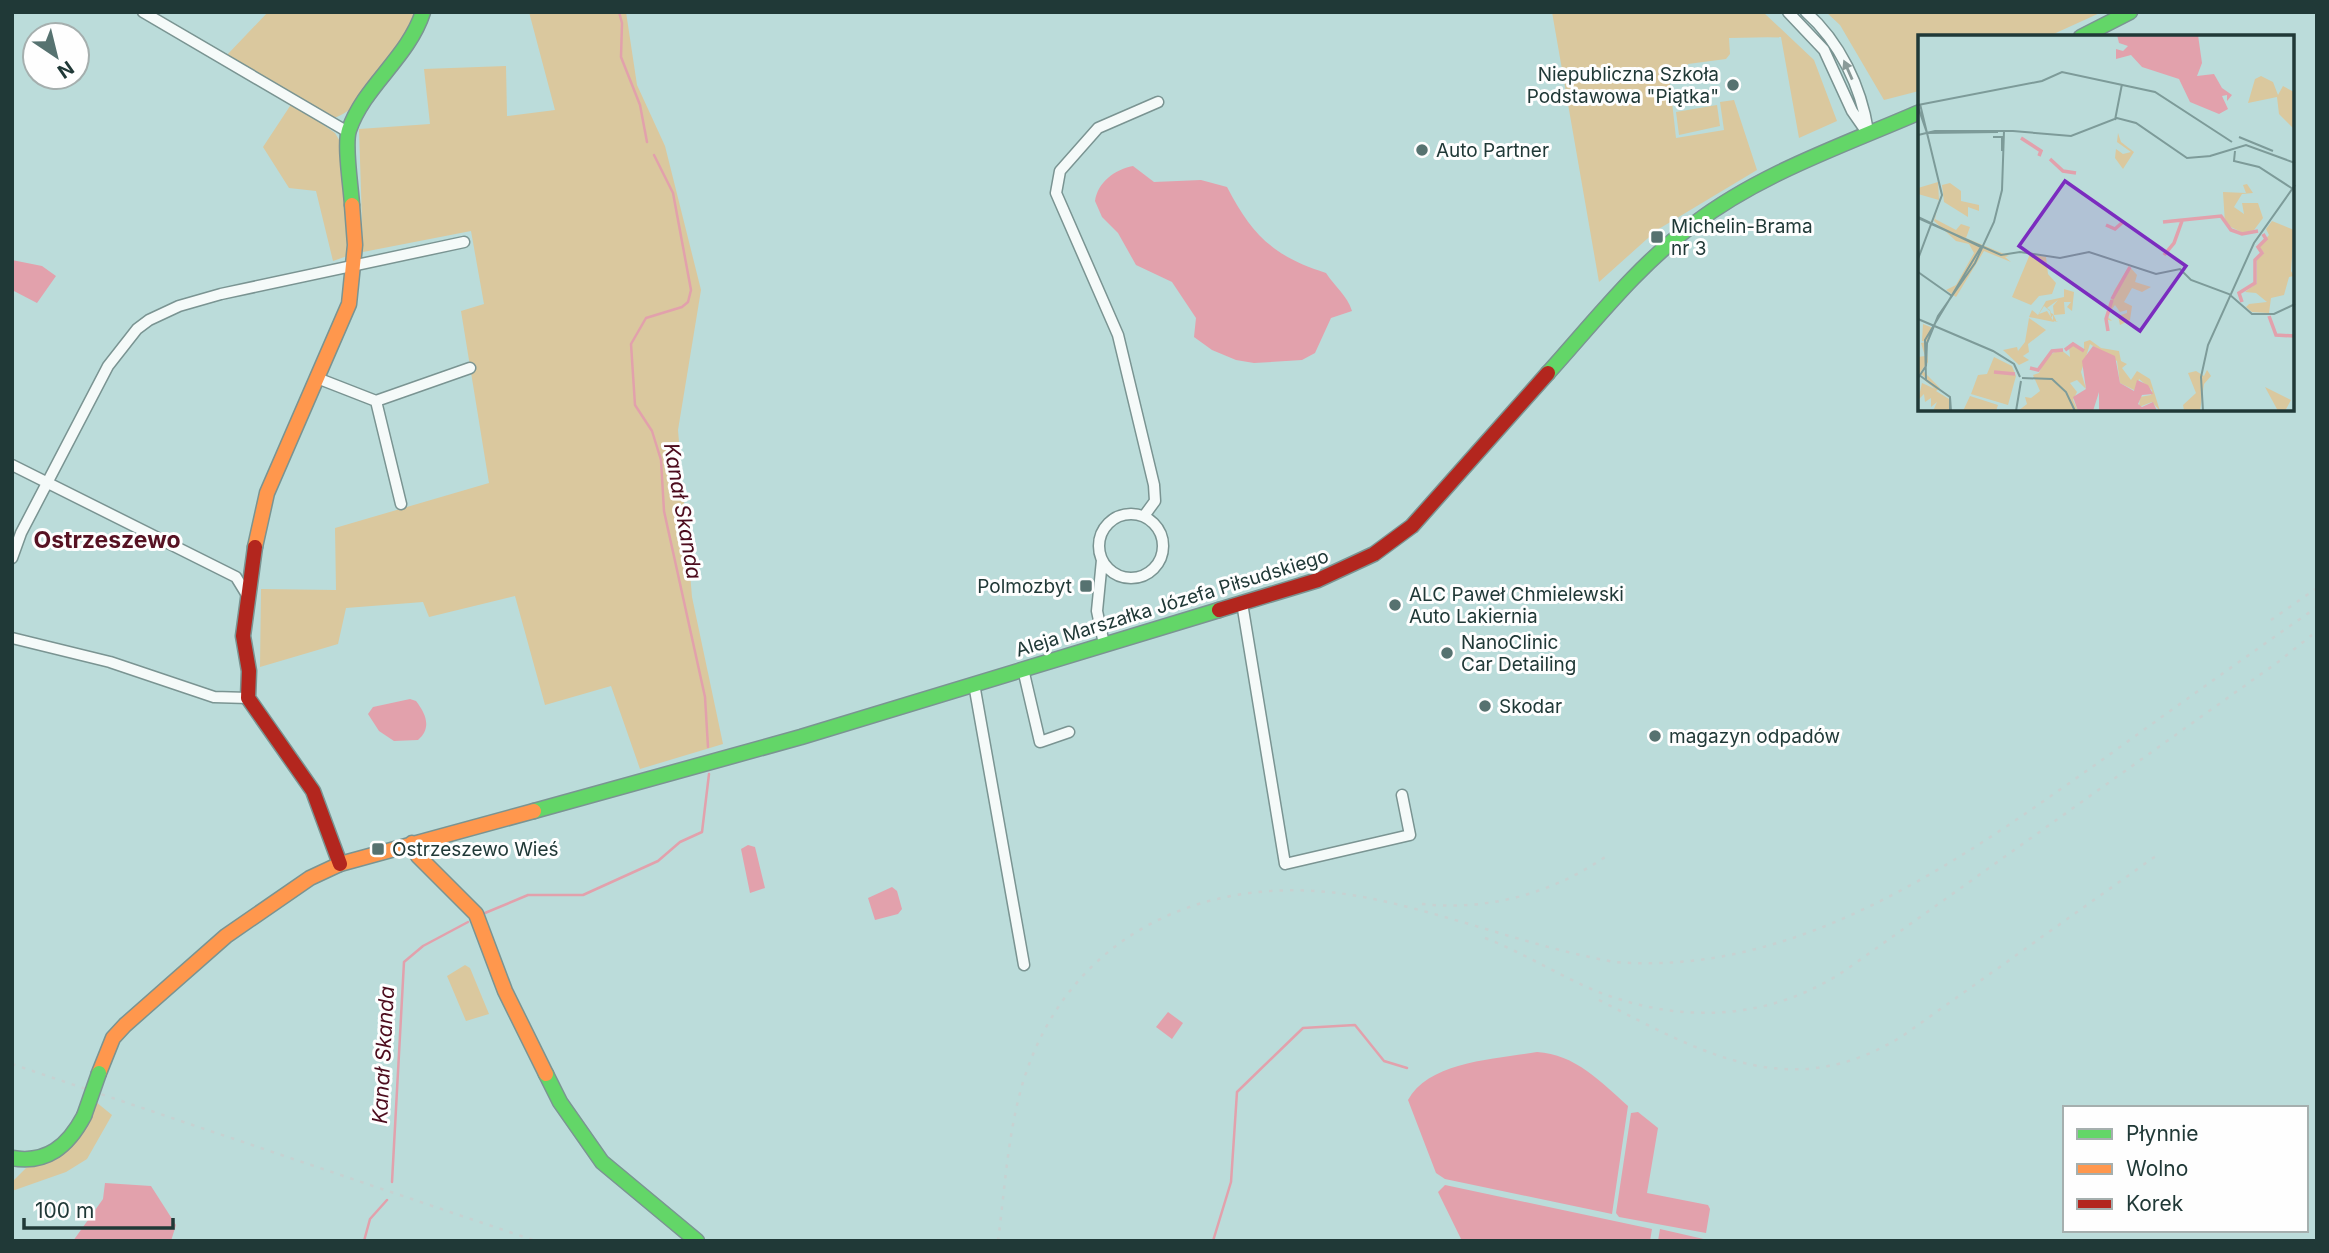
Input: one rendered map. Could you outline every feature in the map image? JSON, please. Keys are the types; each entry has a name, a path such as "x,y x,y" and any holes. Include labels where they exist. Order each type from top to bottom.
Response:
{"street":[{"path":"143,12 348,132"},
{"path":"340,864 313,791 248,698 249,671 243,636 257,532 267,493 345,316 354,266 348,132 357,114 416,34 423,12"},
{"path":"1788,12 1824,50 1852,111 1868,134"},
{"path":"1806,12 1827,34 1841,55 1864,107 1868,134"},
{"path":"2085,35 2130,12"},
{"path":"1144,516 1155,501 1154,485 1118,335 1056,192 1060,171 1098,128 1158,102"},
{"name":"Aleja Marszałka Józefa Piłsudskiego","path":"12,1158 42,1159 56,1153 73,1137 84,1116 113,1038 272,900 305,878 340,864 698,766 974,684 1318,580 1353,565 1393,541 1434,503 1659,252 1696,222 1767,179 1918,113"},
{"path":"12,558 21,533 108,366 137,329 149,320 179,306 221,294 464,242"},
{"path":"317,378 376,401 470,368"},
{"path":"376,401 401,504"},
{"path":"12,465 236,577 247,595"},
{"path":"1102,560 1117,575 1128,578 1149,573 1161,557 1163,538 1152,521 1131,513 1110,521 1100,537 1102,560 1097,611 1104,644"},
{"path":"1100,588 1117,575"},
{"path":"1242,603 1285,864 1410,835 1402,795"},
{"path":"12,638 110,662 214,697 248,698"},
{"path":"1023,669 1040,742 1069,732"},
{"path":"974,684 1024,965"},
{"path":"412,844 418,856 476,914 505,991 531,1045 560,1102 586,1141 602,1162 697,1241"}],"shaded area":[{"path":"268,12 416,12 394,58 370,90 344,113 331,119 226,56"},
{"path":"529,12 626,12 637,85 665,146 701,290 678,430 692,597 723,744 640,769 611,686 545,705 515,596 429,617 423,602 346,608 338,644 260,667 261,589 336,590 335,528 489,483 461,311 484,304 471,231 363,252 359,129 430,124 424,69 506,66 507,116 555,110"},
{"path":"1552,12 1763,12 1814,60 1837,121 1799,138 1781,37 1729,38 1730,54 1726,59 1688,64 1688,72 1669,75 1676,138 1724,130 1720,102 1734,100 1757,170 1657,230 1599,282"},
{"path":"1826,12 2102,12 2051,35 1918,35 1918,91 1884,100 1840,25"},
{"path":"292,103 335,133 347,153 350,255 333,261 316,191 289,188 263,147"},
{"path":"1717,105 1720,126 1679,135 1676,112"},
{"path":"1133,166 1154,182 1201,180 1227,187 1255,231 1266,242 1292,259 1326,273 1352,311 1331,318 1315,353 1302,360 1254,363 1236,360 1212,350 1194,337 1196,318 1172,282 1136,265 1118,233 1102,217 1095,201 1108,178 1119,170"},
{"path":"12,260 42,266 56,276 37,303 12,290"},
{"path":"410,699 416,701 422,711 426,721 425,731 418,740 394,741 379,731 368,714 373,707"},
{"path":"748,845 755,847 765,888 750,893 741,849"},
{"path":"892,887 897,891 902,909 898,914 875,920 868,898"},
{"path":"465,965 470,968 489,1014 466,1021 447,976"},
{"path":"1168,1012 1183,1023 1172,1039 1156,1027"},
{"path":"1537,1052 1563,1058 1587,1071 1628,1106 1612,1214 1445,1179 1436,1173 1408,1100 1418,1087 1431,1077 1465,1064"},
{"path":"96,1102 112,1115 87,1159 66,1172 12,1191 12,1182 26,1168 56,1158"},
{"path":"1638,1112 1658,1128 1647,1193 1708,1205 1710,1209 1706,1233 1619,1217 1616,1213 1631,1113"},
{"path":"105,1183 151,1186 176,1225 171,1241 73,1241 103,1199"},
{"path":"1445,1185 1652,1229 1650,1241 1462,1241 1438,1192"},
{"path":"1660,1229 1708,1240 1708,1241 1658,1241"}],"waterway":[{"name":"Kanał Skanda","path":"619,12 622,23 621,57 640,105 647,142"},
{"name":"Kanał Skanda","path":"654,155 673,193 691,290 688,302 682,307 646,318 631,344 635,405 652,431 661,460 664,511 705,697 708,747"},
{"name":"Kanał Skanda","path":"485,913 528,895 583,895 658,861 680,842 702,832 709,774"},
{"name":"Kanał Skanda","path":"392,1182 404,962 423,946 468,922"},
{"path":"1213,1241 1231,1182 1237,1092 1303,1028 1355,1025 1384,1061 1407,1068"},
{"name":"Kanał Skanda","path":"364,1241 370,1219 387,1200"}],"railway":[{"path":"2271,620 2317,588"},
{"path":"998,1241 1014,1118 1024,1079 1046,1027 1077,983 1114,948 1156,921 1204,902 1255,892 1308,891 1363,897 1395,904 1551,948 1615,962 1684,962 1750,950 1815,930 1878,902 1938,869 2054,794 2317,607"},
{"path":"1485,938 1596,991 1661,1009 1694,1013 1726,1012 1790,998 1821,985 1850,967 2312,635"},
{"path":"1599,1000 1674,1038 1711,1053 1748,1064 1785,1069 1824,1067 1863,1056 1904,1035 2160,853"},
{"path":"1422,904 1470,905 1518,897 1563,881 1605,857"},
{"path":"12,1064 536,1241"}],"traffic: fast":[{"path":"352,205 347,155 349,130 365,99 407,44 423,12"},
{"path":"2085,35 2130,12"},
{"path":"1548,373 1635,276 1694,224 1775,175 1918,113"},
{"path":"534,811 801,737 1219,610"},
{"path":"84,1116 99,1073"},
{"path":"546,1074 560,1102 602,1162 697,1241"},
{"path":"12,1158 36,1158 55,1150 71,1136 84,1116"}],"traffic: slow":[{"path":"255,547 267,493 349,304 355,245 352,205"},
{"path":"99,1073 113,1038 125,1025 226,936 310,878 340,864 534,811"},
{"path":"412,843 418,856 476,914 505,991 546,1074"}],"traffic: jam":[{"path":"1219,610 1318,580 1374,554 1412,526 1548,373"},
{"path":"255,547 243,636 249,671 248,698 313,791 340,864"}],"place":[{"name":"Niepubliczna Szkoła Podstawowa \"Piątka\"","path":"1733,85"},
{"name":"Auto Partner","path":"1422,150"},
{"name":"Michelin-Brama nr 3","path":"1657,237"},
{"name":"Polmozbyt","path":"1086,586"},
{"name":"ALC Paweł Chmielewski Auto Lakiernia","path":"1395,605"},
{"name":"NanoClinic Car Detailing","path":"1447,653"},
{"name":"Skodar","path":"1485,706"},
{"name":"magazyn odpadów","path":"1655,736"},
{"name":"Ostrzeszewo Wieś","path":"378,849"}],"district":[{"name":"Ostrzeszewo","path":"107,540"}]}
